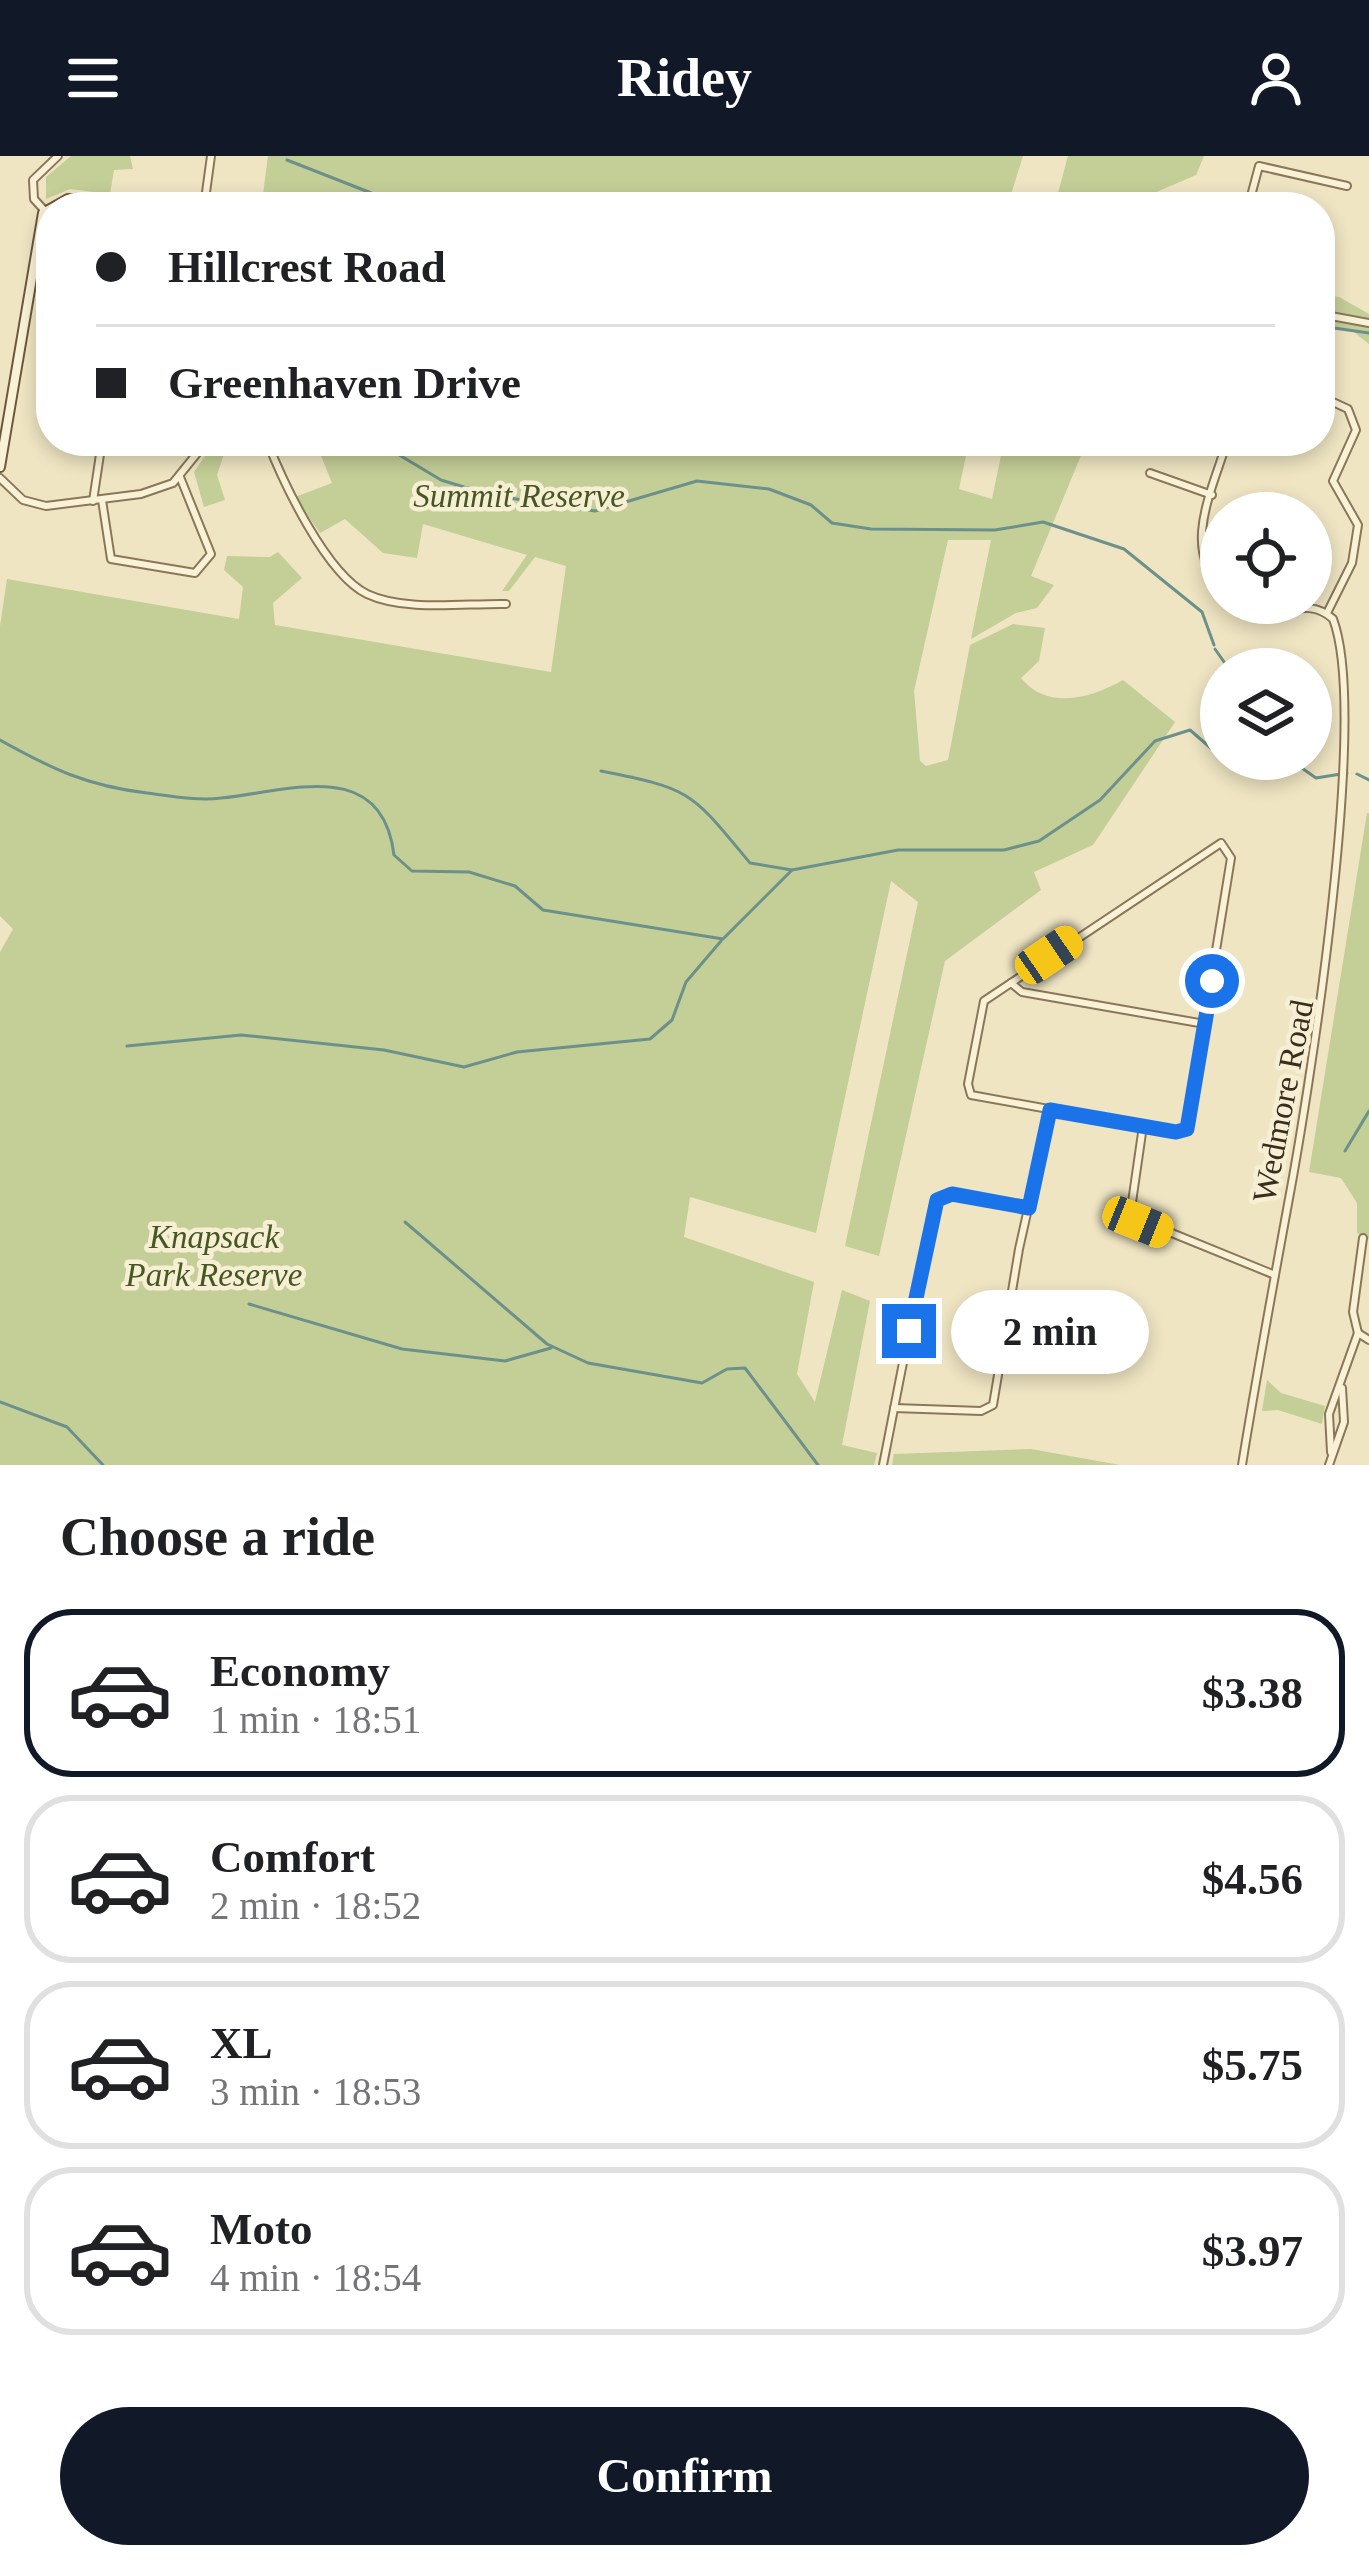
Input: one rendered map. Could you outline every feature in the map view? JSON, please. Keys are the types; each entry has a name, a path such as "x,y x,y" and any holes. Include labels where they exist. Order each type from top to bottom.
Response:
{"street":[{"path":"36,202 32,184 58,156"},
{"path":"206,192 211,156"},
{"path":"1252,192 1258,166 1347,186"},
{"path":"0,467 36,262"},
{"path":"1335,316 1369,322"},
{"path":"1332,602 1355,550 1357,518 1333,481 1356,430 1348,409 1335,403"},
{"path":"101,456 98,500 107,554 113,560 197,572 212,554 180,477"},
{"path":"0,478 34,504 98,500 159,490 180,477 196,456"},
{"path":"272,456 294,510 364,593 407,602 506,604"},
{"path":"1212,492 1223,456"},
{"path":"1150,473 1203,492"},
{"name":"Wedmore Road","path":"1242,1465 1338,929 1354,744 1350,672 1340,630 1332,620"},
{"path":"1212,844 1224,844 1231,858 1184,1132 970,1094 981,1005 1010,982 1212,844"},
{"path":"1010,982 1022,992 1205,1024"},
{"path":"894,1408 981,1412 993,1405 1050,1110"},
{"path":"1142,1126 1130,1216 1274,1275"},
{"path":"883,1465 937,1200 952,1194 1029,1208"},
{"path":"1329,1465 1329,1414 1358,1333 1352,1312 1364,1238"},
{"path":"1358,1333 1369,1340"},
{"path":"1331,1452 1344,1422 1342,1385"}],"green space":[{"path":"71,156 130,156 133,169 114,170 110,192 46,192 46,177"},
{"path":"268,156 1023,156 1012,192 263,192"},
{"path":"1068,156 1204,156 1196,175 1157,192 1058,192"},
{"path":"1335,296 1369,314 1369,344 1350,329 1335,330"},
{"path":"205,456 223,456 217,475 225,500 204,507 194,472"},
{"path":"321,456 966,456 959,489 992,499 1001,456 1081,456 1031,576 1054,585 1037,608 1016,613 971,639 991,540 948,540 914,691 920,761 926,766 948,760 970,645 1013,624 1045,628 1039,661 1021,678 1032,688 1044,695 1070,698 1123,680 1175,722 1093,845 1034,872 1041,890 945,961 879,1256 845,1246 918,902 891,881 816,1233 690,1197 684,1237 814,1282 797,1374 815,1402 842,1290 870,1301 842,1445 877,1453 874,1465 0,1465 0,952 13,929 0,916 0,626 7,579 239,619 243,587 224,570 227,556 270,557 278,552 302,578 273,603 275,625 551,672 566,566 535,557 509,591 502,591 527,555 423,524 417,558 383,553 345,519 320,533 295,497 332,483"},
{"path":"1367,813 1369,1239 1357,1233 1357,1203 1341,1178 1309,1172"},
{"path":"1267,1380 1281,1393 1325,1406 1322,1424 1278,1410 1262,1411"},
{"path":"1031,1449 1120,1465 892,1465 894,1454"}],"waterway":[{"path":"287,160 369,192"},
{"path":"1335,328 1369,333"},
{"path":"401,456 441,480 490,495 595,511 697,481 769,489 811,505 832,523 871,529 995,530 1043,522 1124,549 1202,612 1214,645"},
{"path":"0,740 70,775 174,797 221,798 301,787 351,791 371,803 386,824 394,855 412,871 469,872 515,886 543,910 723,939 792,870 898,850 1004,850 1039,841 1100,800 1155,741 1190,730 1200,739"},
{"path":"601,771 673,789 701,807 750,863 792,870"},
{"path":"1332,775 1347,773"},
{"path":"1357,774 1369,780"},
{"path":"127,1046 241,1035 384,1050 464,1067 517,1052 650,1039 672,1020 686,982 721,941"},
{"path":"1345,1151 1369,1111"},
{"path":"405,1222 547,1344 588,1363 702,1383 727,1369 745,1368 818,1465"},
{"path":"249,1304 402,1349 505,1361 551,1348"},
{"path":"0,1402 67,1427 103,1465"}],"route":[{"path":"909,1331 937,1200 952,1194 1029,1208 1050,1110 1176,1132 1187,1129 1212,981"}],"park label":[{"name":"Summit Reserve","path":"519,496"},
{"name":"Knapsack Park Reserve","path":"214,1256"}]}
